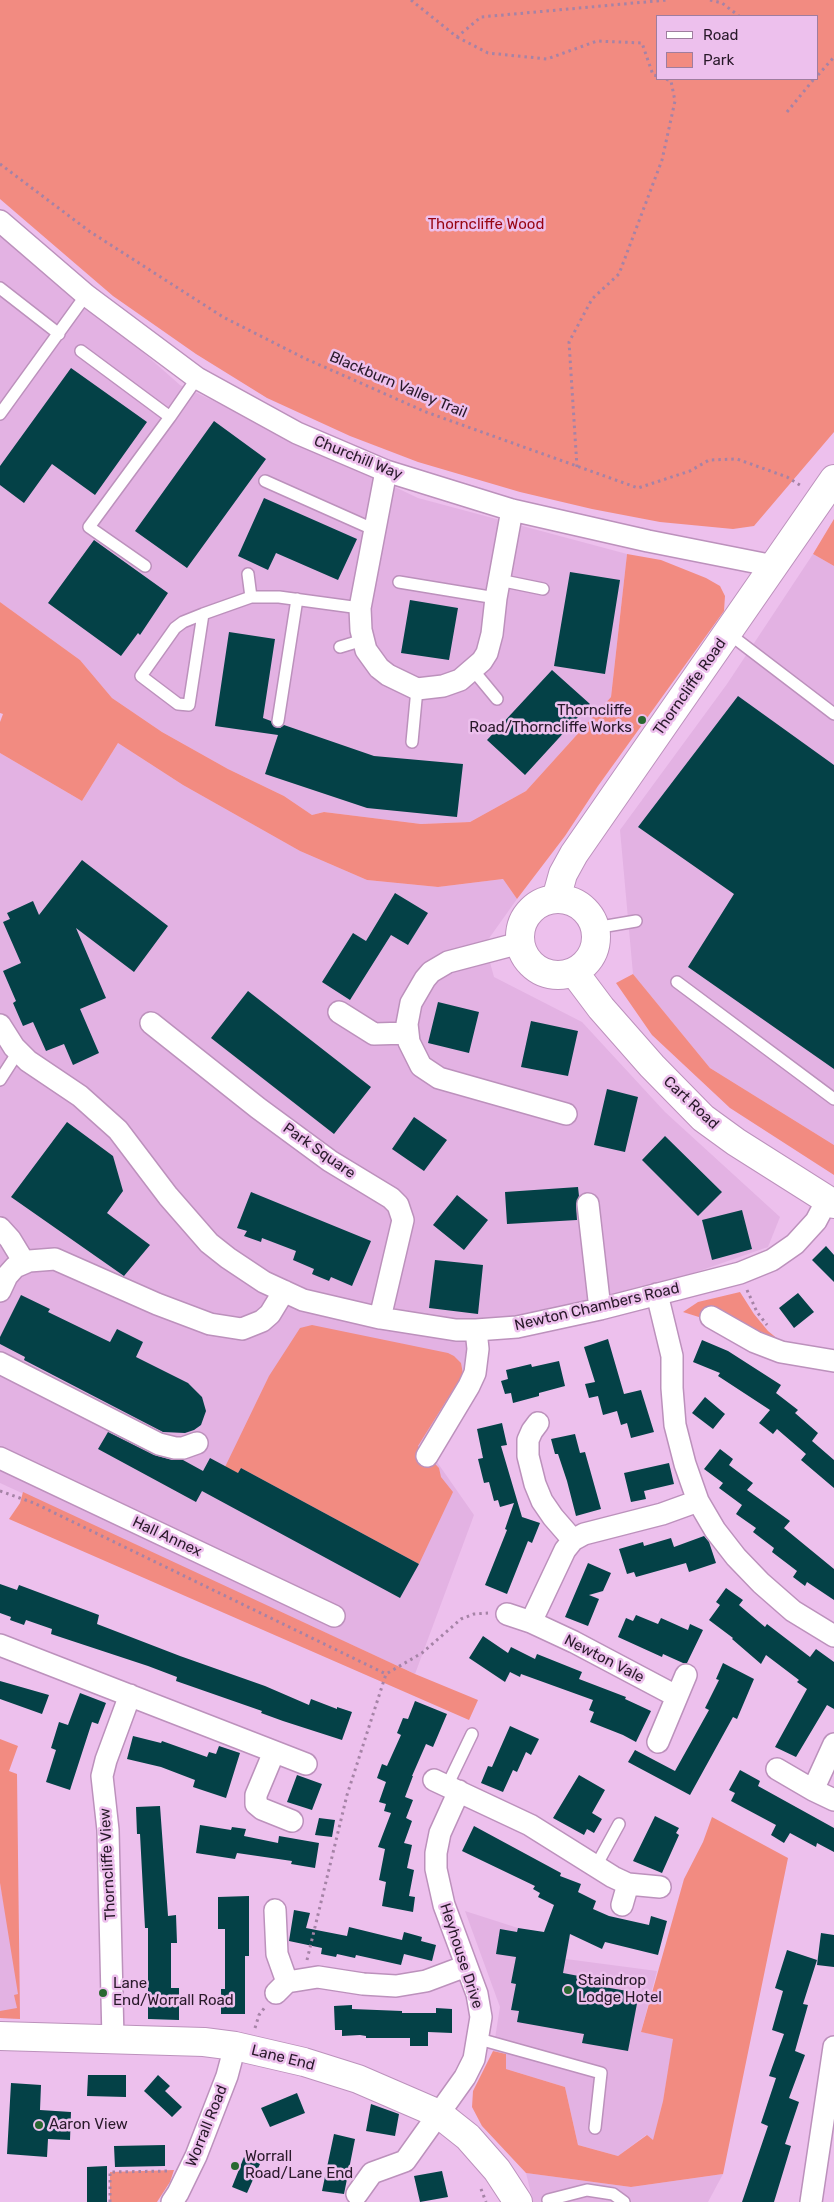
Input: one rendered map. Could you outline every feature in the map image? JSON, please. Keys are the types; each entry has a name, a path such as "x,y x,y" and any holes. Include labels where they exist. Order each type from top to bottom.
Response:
{"street":[{"name":"Churchill Way","path":"0,222 86,295 197,378 297,433 386,471 512,510 648,541 774,566"},
{"path":"386,471 360,608 363,640 366,650 379,668 388,676 417,689 443,686 460,680 482,660 490,646 512,510"},
{"name":"Thorncliffe Road","path":"556,899 563,874 574,854 827,488"},
{"path":"556,899 571,901 589,915 595,928 596,940 592,954 583,967 574,972 559,976 543,973 534,967 526,958 520,943 522,924 527,915 534,907 556,899"},
{"path":"520,943 448,962 431,972 411,1004 407,1024 408,1034 413,1051 421,1066 438,1078 566,1114"},
{"name":"Cart Road","path":"574,972 601,1008 652,1066 703,1118 736,1142 831,1202"},
{"path":"338,1012 374,1034 408,1034"},
{"name":"Park Square","path":"151,1023 258,1108 330,1161 391,1198 398,1205 403,1220 380,1318"},
{"name":"Newton Chambers Road","path":"7,1042 35,1066 80,1096 118,1130 168,1196 209,1243 245,1270 304,1300 380,1318 456,1330 517,1327 600,1309 740,1273 772,1260 795,1244 831,1202"},
{"path":"588,1204 600,1309"},
{"path":"0,1228 10,1239 24,1262"},
{"path":"0,1291 7,1276 15,1267 24,1262 40,1259 60,1261 157,1304 210,1324 235,1329 250,1327 262,1321 270,1314 284,1291"},
{"path":"657,1294 672,1356 675,1425 685,1464 698,1501 715,1530 736,1557 761,1583 793,1611 834,1636"},
{"path":"711,1317 755,1342 781,1352 834,1362"},
{"path":"427,1456 469,1386 475,1372 478,1349 476,1330"},
{"path":"0,1363 159,1444 183,1448 197,1443"},
{"path":"538,1424 528,1440 528,1456 535,1484 542,1501 552,1516 573,1540"},
{"name":"Hall Annex","path":"0,1458 334,1616"},
{"path":"531,1622 565,1550 573,1540 584,1534 662,1514 698,1501"},
{"name":"Newton Vale","path":"506,1614 531,1622 676,1696"},
{"path":"0,1645 306,1764"},
{"path":"658,1742 686,1675"},
{"name":"Thorncliffe View","path":"113,2039 108,1830 102,1776 130,1695"},
{"path":"813,1790 834,1744"},
{"path":"274,1752 256,1795 256,1804 262,1809 292,1821"},
{"path":"777,1769 834,1800"},
{"path":"447,1785 530,1826 628,1884 660,1887"},
{"name":"Heyhouse Drive","path":"357,2194 372,2173 405,2161 464,2077 474,2059 479,2039 481,2017 478,2002 444,1905 436,1869 436,1853 447,1785"},
{"path":"622,1905 628,1884"},
{"path":"274,1910 277,1954 289,1984 318,1977 363,1984 396,1986 426,1980 466,1966"},
{"name":"Lane End","path":"0,2036 204,2042 235,2046 304,2062 358,2079 438,2114 468,2137 497,2170 518,2202"},
{"name":"Worrall Road","path":"172,2202 189,2170 227,2076 235,2046"},
{"path":"811,2202 834,2047"}],"lane":[{"path":"0,288 59,334"},
{"path":"0,414 86,295"},
{"path":"81,351 170,417"},
{"path":"145,566 89,527 197,378"},
{"path":"265,481 375,530"},
{"path":"248,574 251,596"},
{"path":"399,582 498,589 543,589"},
{"path":"203,614 188,705 178,704 141,676 175,628 183,622 203,614 251,596 297,599 360,608"},
{"path":"278,721 297,599"},
{"path":"728,632 834,714"},
{"path":"340,647 363,640"},
{"path":"473,670 496,699"},
{"path":"412,742 417,689"},
{"path":"595,928 636,921"},
{"path":"677,982 834,1099"},
{"path":"0,1080 7,1042"},
{"path":"447,1785 472,1734"},
{"path":"596,1866 619,1824"},
{"path":"479,2039 601,2073 595,2128"},
{"path":"548,2200 587,2190 613,2194 624,2202"}],"path":[{"path":"411,0 457,37 488,53 547,59 597,41 642,44 653,75 656,76"},
{"path":"457,37 481,17 666,0"},
{"path":"710,0 722,3 738,15"},
{"path":"819,73 834,57"},
{"path":"577,467 569,342 592,299 619,274 662,160 675,101 670,81 668,80"},
{"path":"787,112 813,80"},
{"name":"Blackburn Valley Trail","path":"0,164 89,231 223,317 304,358 426,412 638,488 690,471 709,460 737,459 786,477 827,488"},
{"path":"740,1273 757,1312 770,1327"},
{"path":"0,1491 34,1503 386,1674"},
{"path":"289,1984 386,1674 422,1653 461,1619 474,1614 506,1614"},
{"path":"110,2202 110,2172 189,2170"}],"shaded area":[{"path":"0,226 180,385 418,498 627,554 611,697 526,791 470,822 421,824 324,812 312,815 284,796 228,769 162,732 112,698 80,660 0,602"},
{"path":"813,554 834,566 834,1145 710,1068 633,974 620,830 727,684"},
{"path":"118,743 183,785 300,851 367,880 438,887 503,879 517,899 485,944 494,977 582,1022 665,1112 780,1217 768,1247 625,1297 491,1335 437,1462 474,1515 415,1674 0,1483 0,753 82,801"},
{"path":"0,1883 13,1954 19,1954 20,2019 0,2018"},
{"path":"465,1911 518,1928 570,1937 566,1959 657,1971 641,2032 674,2038 663,2101 653,2141 646,2135 618,2156 578,2145 565,2087 506,2069 506,2054 493,2051 500,2007"},
{"path":"526,2173 631,2187 723,2174 708,2202 533,2202"}],"green space":[{"name":"Thorncliffe Wood","path":"0,0 834,0 834,432 754,526 733,529 660,522 592,509 520,492 418,462 350,436 267,398 196,354 113,296 0,199"},
{"path":"834,519 834,566 813,554"},
{"path":"627,554 661,560 706,578 720,586 725,596 724,611 598,786 565,836 517,899 503,879 438,887 367,880 300,851 183,785 118,743 82,801 0,753 0,722 3,714 0,713 0,602 80,660 112,698 162,732 228,769 284,796 312,815 324,812 421,824 470,822 526,791 611,697"},
{"path":"633,974 710,1068 834,1145 834,1175 730,1108 652,1035 616,983"},
{"path":"740,1292 768,1331 784,1344 683,1312 698,1302"},
{"path":"312,1325 448,1353 461,1363 463,1374 418,1446 439,1468 441,1477 453,1492 419,1564 241,1468 238,1473 225,1467 269,1376 300,1328"},
{"path":"23,1492 415,1674 478,1700 469,1720 9,1519 20,1503"},
{"path":"0,1739 18,1746 9,1771 17,1774 20,2019 0,2018 0,2011 17,2008 14,1995 18,1994 0,1883"},
{"path":"712,1817 788,1858 723,2174 631,2187 526,2173 482,2126 472,2107 473,2091 493,2051 506,2054 506,2069 565,2087 578,2145 618,2156 647,2135 653,2140 663,2101 673,2039 641,2032 684,1879 703,1842"},
{"path":"174,2170 170,2182 157,2202 110,2202 110,2172"}],"building":[{"path":"71,368 147,422 95,495 52,464 24,503 0,485 0,466"},
{"path":"214,421 266,459 187,568 135,531"},
{"path":"264,498 357,539 338,580 276,553 268,570 238,556"},
{"path":"94,540 168,593 140,635 138,633 121,656 48,603"},
{"path":"570,572 620,580 605,674 554,666"},
{"path":"410,600 458,608 449,660 401,653"},
{"path":"229,632 275,639 263,718 271,721 274,727 280,728 284,725 374,756 463,764 457,817 367,808 265,774 278,735 215,726"},
{"path":"552,670 590,704 525,775 487,740"},
{"path":"738,696 834,765 834,1069 688,967 734,894 638,827"},
{"path":"82,860 168,926 134,972 76,928 106,998 80,1009 99,1053 73,1065 64,1044 46,1051 33,1022 23,1026 13,1003 16,1001 3,971 21,963 3,922 10,919 7,913 33,901 39,915"},
{"path":"395,893 428,913 408,945 391,935 350,1000 322,982 353,933 366,941"},
{"path":"248,991 371,1087 334,1134 211,1038"},
{"path":"438,1002 479,1012 469,1053 428,1043"},
{"path":"531,1021 578,1031 568,1076 521,1067"},
{"path":"607,1089 638,1097 625,1152 594,1145"},
{"path":"414,1117 447,1140 424,1171 392,1149"},
{"path":"67,1122 113,1156 123,1191 107,1213 150,1245 124,1276 11,1197"},
{"path":"665,1136 722,1192 698,1216 642,1160"},
{"path":"578,1187 577,1220 507,1224 505,1192"},
{"path":"251,1192 371,1241 352,1286 331,1277 329,1281 312,1274 314,1269 293,1260 296,1251 262,1238 261,1242 244,1236 247,1231 237,1228"},
{"path":"457,1195 488,1220 464,1250 433,1225"},
{"path":"742,1210 752,1249 712,1260 702,1220"},
{"path":"826,1246 834,1255 834,1282 812,1260"},
{"path":"435,1260 483,1265 478,1314 429,1308"},
{"path":"798,1293 814,1312 794,1328 779,1308"},
{"path":"21,1295 50,1309 48,1312 110,1342 117,1329 143,1342 136,1357 188,1383 202,1397 206,1411 201,1425 185,1433 163,1432 24,1360 25,1357 0,1344 0,1337"},
{"path":"608,1339 624,1394 641,1390 654,1432 631,1438 627,1423 621,1425 617,1411 603,1415 598,1396 589,1398 585,1384 595,1382 584,1347"},
{"path":"702,1340 728,1351 781,1385 776,1393 798,1410 795,1413 818,1433 812,1441 834,1460 834,1488 801,1460 806,1454 777,1429 773,1434 759,1423 770,1410 718,1376 720,1373 693,1362"},
{"path":"559,1361 565,1386 513,1403 511,1393 505,1394 501,1381 508,1379 506,1370 531,1364 532,1367"},
{"path":"705,1397 725,1414 713,1429 692,1413"},
{"path":"502,1423 507,1445 501,1446 522,1517 540,1523 532,1543 528,1541 507,1594 485,1585 507,1530 505,1529 514,1503 500,1507 498,1500 494,1501 489,1482 484,1483 478,1459 483,1458 477,1429"},
{"path":"108,1432 154,1455 172,1460 183,1460 203,1471 210,1458 238,1473 241,1468 419,1564 400,1598 202,1491 196,1502 98,1449"},
{"path":"575,1434 580,1453 585,1452 601,1509 576,1516 567,1481 558,1454 555,1454 551,1439"},
{"path":"720,1449 733,1459 729,1465 753,1483 747,1490 790,1521 784,1528 834,1569 834,1600 807,1582 805,1586 793,1577 797,1571 772,1552 774,1548 753,1532 756,1528 736,1514 742,1505 719,1488 723,1483 704,1469"},
{"path":"669,1463 674,1484 644,1491 646,1499 631,1502 624,1473"},
{"path":"704,1536 709,1542 716,1563 689,1572 686,1563 636,1577 634,1572 627,1574 619,1549 643,1542 644,1546 671,1538 674,1547"},
{"path":"588,1563 611,1573 603,1591 589,1595 599,1599 588,1626 565,1617"},
{"path":"0,1584 17,1590 19,1585 99,1615 97,1624 265,1686 309,1705 311,1699 337,1709 337,1707 352,1712 342,1740 283,1721 261,1713 262,1711 176,1681 177,1677 148,1666 51,1634 52,1629 26,1620 24,1625 10,1620 11,1617 0,1613"},
{"path":"726,1588 743,1600 739,1605 765,1627 767,1624 810,1657 816,1649 834,1662 834,1709 827,1705 796,1757 775,1747 807,1689 797,1682 799,1680 766,1655 761,1664 733,1638 709,1620 720,1605 716,1602"},
{"path":"636,1615 658,1624 661,1618 688,1630 690,1624 703,1630 687,1663 663,1654 662,1657 618,1637 626,1618 633,1621"},
{"path":"483,1636 508,1653 511,1647 535,1659 537,1654 582,1672 579,1679 626,1697 625,1699 651,1711 636,1742 590,1722 594,1712 589,1710 593,1700 521,1674 520,1677 510,1672 505,1682 469,1658"},
{"path":"723,1663 754,1679 737,1719 733,1717 690,1795 628,1762 635,1750 675,1771 709,1710 705,1708 719,1680 716,1679"},
{"path":"0,1681 49,1695 42,1714 0,1699"},
{"path":"80,1693 106,1703 98,1724 92,1722 70,1790 46,1782 56,1750 51,1748 59,1722 68,1725"},
{"path":"415,1701 447,1714 433,1747 426,1744 405,1797 413,1800 406,1818 412,1821 404,1843 412,1845 407,1868 414,1870 409,1896 415,1897 413,1912 382,1906 386,1882 379,1880 385,1849 378,1847 391,1813 384,1811 386,1804 379,1802 386,1782 377,1778 382,1764 387,1766 401,1735 397,1733 403,1718 408,1719"},
{"path":"510,1726 539,1739 531,1755 526,1752 517,1772 513,1770 503,1792 481,1783 488,1766 492,1767"},
{"path":"133,1736 161,1743 162,1741 207,1757 209,1752 216,1754 219,1746 240,1753 226,1798 193,1787 195,1780 161,1767 127,1759"},
{"path":"740,1770 760,1781 758,1786 834,1828 834,1852 817,1843 816,1847 790,1833 784,1843 771,1835 776,1825 731,1801 735,1793 729,1790"},
{"path":"297,1775 322,1784 312,1810 287,1802"},
{"path":"579,1775 605,1790 592,1813 602,1819 594,1833 587,1829 584,1835 553,1818"},
{"path":"160,1806 168,1916 176,1915 177,1943 171,1943 171,1988 179,1988 179,2020 148,2019 148,1928 145,1928 140,1834 137,1834 136,1807"},
{"path":"655,1816 679,1828 676,1833 679,1835 662,1873 633,1861"},
{"path":"319,1818 335,1820 332,1837 315,1835"},
{"path":"200,1825 231,1830 232,1827 246,1829 244,1836 278,1843 279,1836 319,1843 315,1868 291,1864 292,1861 237,1853 235,1859 196,1853"},
{"path":"474,1826 561,1873 560,1876 581,1884 578,1892 596,1901 593,1909 609,1916 649,1925 651,1916 667,1921 658,1955 605,1942 602,1949 570,1934 563,1973 605,1981 604,1987 639,1993 628,2051 582,2043 584,2034 517,2022 519,2011 511,2010 516,1984 511,1983 516,1957 496,1954 500,1929 517,1932 518,1928 544,1932 554,1905 538,1897 540,1893 533,1889 535,1886 462,1851"},
{"path":"249,1896 249,1956 245,1956 245,2014 221,2014 221,1989 225,1989 225,1929 218,1929 218,1897"},
{"path":"294,1910 310,1913 306,1928 347,1936 349,1927 402,1940 404,1932 422,1937 421,1941 436,1945 432,1961 404,1954 401,1965 356,1955 355,1958 337,1954 336,1957 321,1954 322,1948 289,1941"},
{"path":"821,1933 834,1935 834,1967 817,1965"},
{"path":"787,1950 817,1960 803,2004 808,2005 795,2051 805,2055 789,2098 799,2102 785,2144 791,2146 774,2202 742,2202 768,2126 761,2123 776,2078 769,2076 784,2034 772,2030 783,1991 775,1988"},
{"path":"352,2005 352,2009 402,2011 402,2013 436,2013 436,2008 452,2009 452,2033 428,2032 428,2046 410,2046 410,2038 366,2038 366,2036 360,2035 342,2036 342,2030 335,2030 334,2006"},
{"path":"88,2075 126,2075 126,2097 87,2096"},
{"path":"158,2075 170,2086 165,2091 182,2107 172,2117 144,2091"},
{"name":"Aaron View","path":"11,2083 41,2085 40,2110 71,2112 70,2140 48,2139 47,2157 7,2154"},
{"path":"297,2093 305,2113 270,2127 261,2108"},
{"path":"371,2104 399,2114 395,2136 366,2131"},
{"path":"334,2134 355,2139 344,2194 322,2191"},
{"path":"165,2145 165,2166 115,2167 114,2146"},
{"path":"244,2157 260,2164 247,2193 232,2187"},
{"path":"107,2166 107,2202 87,2202 87,2167"},
{"path":"442,2171 448,2197 420,2202 414,2176"}],"place":[{"name":"Thorncliffe Road/Thorncliffe Works","path":"642,720"},
{"name":"Staindrop Lodge Hotel","path":"568,1990"},
{"name":"Lane End/Worrall Road","path":"103,1993"},
{"name":"Aaron View","path":"39,2125"},
{"name":"Worrall Road/Lane End","path":"235,2166"}]}
